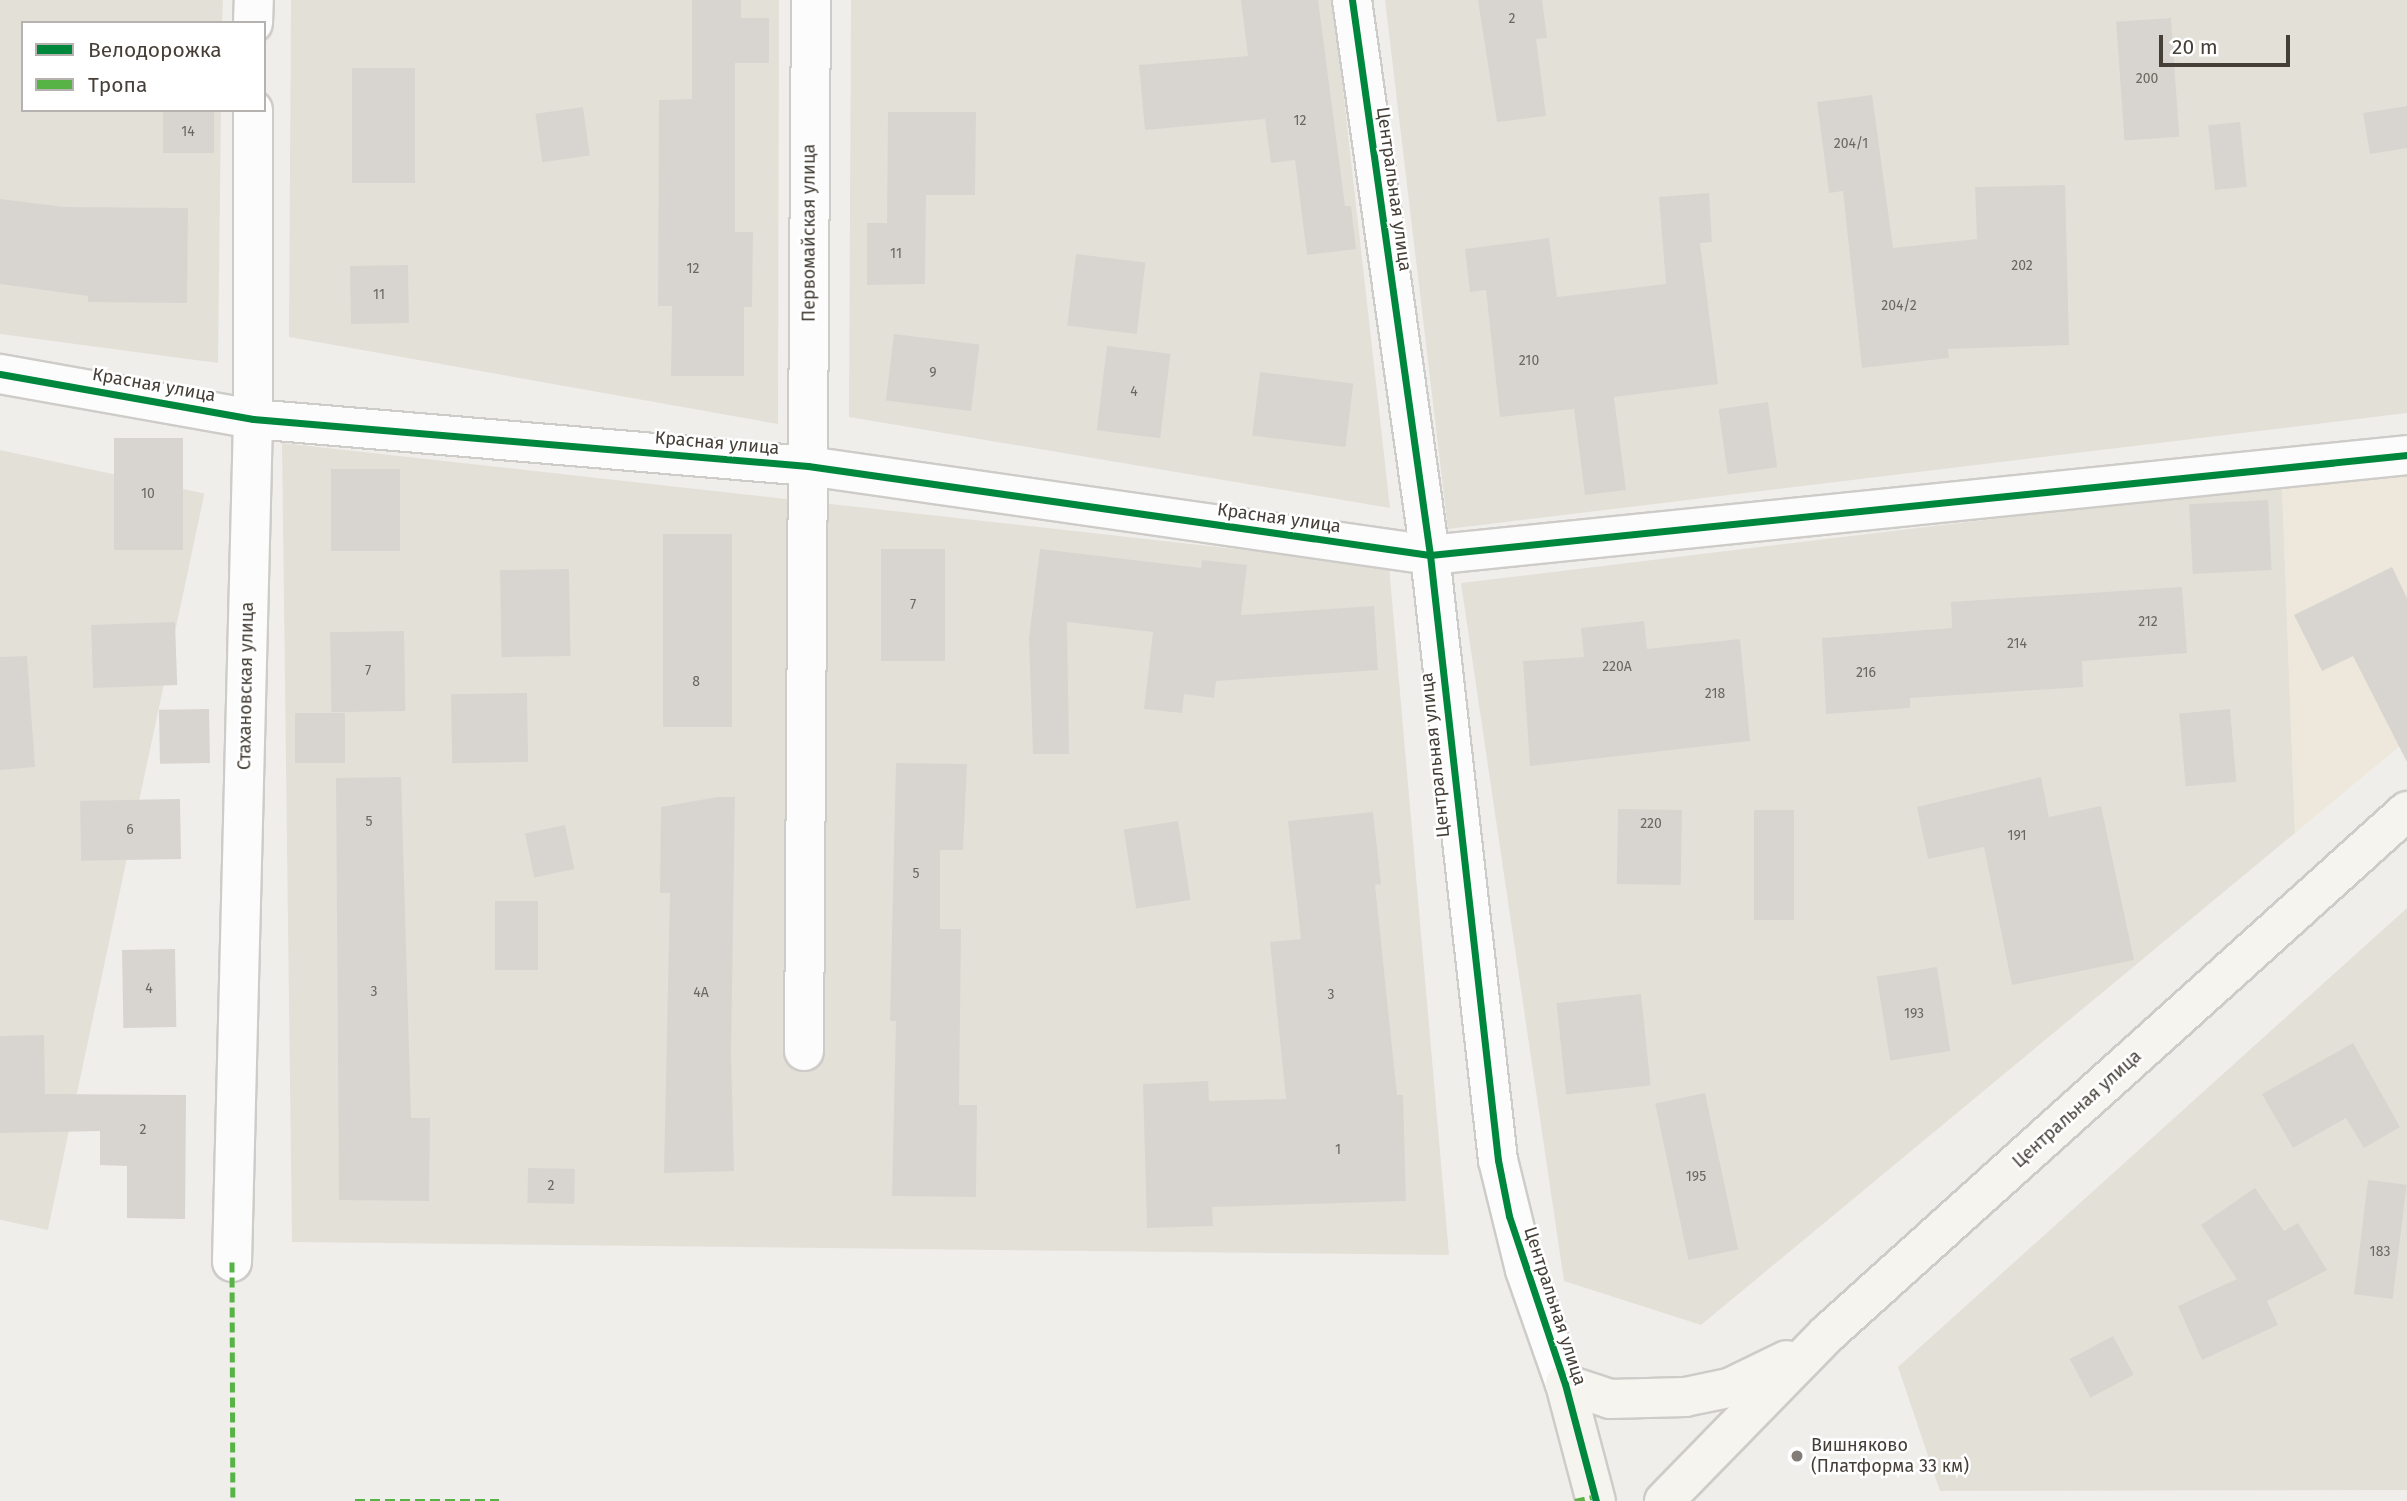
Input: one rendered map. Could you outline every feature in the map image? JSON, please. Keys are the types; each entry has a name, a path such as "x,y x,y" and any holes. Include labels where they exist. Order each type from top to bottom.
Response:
{"street":[{"path":"253,21 254,0"},
{"name":"Первомайская улица","path":"804,1051 811,0"},
{"name":"Центральная улица","path":"1352,0 1430,555 1498,1160 1525,1270 1565,1384 1594,1499"},
{"name":"Стахановская улица","path":"232,1262 253,419 253,112"},
{"name":"Красная улица","path":"0,374 253,419 808,466 1430,555 2407,455"},
{"name":"Центральная улица","path":"1664,1501 1827,1334 2407,811"},
{"path":"1565,1384 1610,1399 1685,1397 1729,1388 1766,1373 1827,1334"}],"shaded area":[{"path":"0,0 223,0 222,21 21,21 21,112 221,112 218,363 0,334"},
{"path":"291,0 779,0 778,424 289,337"},
{"path":"851,0 1333,0 1390,508 849,417"},
{"path":"1385,0 2407,0 2407,413 1448,529"},
{"path":"282,443 1389,566 1449,1255 292,1242"},
{"path":"0,450 204,493 48,1230 0,1220"},
{"path":"2407,474 2407,740 2295,833 2282,484"},
{"path":"2282,484 2295,833 1701,1325 1564,1281 1461,583"},
{"path":"2407,908 2407,1490 1940,1491 1898,1367"}],"building":[{"path":"692,0 741,0 741,18 769,18 769,63 735,63 735,232 753,232 752,307 744,307 744,376 671,376 672,306 658,306 659,100 692,99"},
{"path":"1241,0 1318,0 1345,206 1351,206 1356,249 1307,255 1295,160 1271,163 1265,119 1145,130 1139,65 1248,56"},
{"path":"1478,0 1542,0 1547,38 1536,39 1546,116 1497,122"},
{"path":"2171,18 2179,137 2124,141 2116,22"},
{"path":"352,68 415,68 415,183 352,183"},
{"path":"1872,95 1893,248 1977,239 1975,187 2065,185 2069,345 1948,349 1949,358 1862,368 1843,191 1829,193 1817,102"},
{"path":"2407,106 2407,148 2370,154 2363,113"},
{"path":"583,107 590,156 542,162 535,114"},
{"path":"163,112 214,112 214,153 163,153"},
{"path":"888,112 976,112 975,195 926,195 925,284 867,285 867,223 887,223"},
{"path":"2240,122 2247,187 2215,190 2208,125"},
{"path":"1709,193 1712,242 1700,243 1718,384 1614,397 1626,490 1585,495 1574,409 1500,417 1486,290 1470,292 1465,249 1549,238 1557,297 1666,284 1659,197"},
{"path":"0,199 64,207 188,208 187,303 88,302 88,296 0,284"},
{"path":"1076,254 1145,263 1137,334 1067,325"},
{"path":"408,265 409,323 351,324 350,266"},
{"path":"894,334 979,344 971,411 886,401"},
{"path":"1107,346 1171,354 1160,438 1097,430"},
{"path":"1260,372 1353,383 1345,447 1252,436"},
{"path":"1768,402 1777,467 1728,474 1718,409"},
{"path":"114,438 183,438 183,550 114,550"},
{"path":"331,469 400,469 400,551 331,551"},
{"path":"2268,500 2272,570 2193,574 2189,504"},
{"path":"663,534 732,534 732,727 663,727"},
{"path":"881,549 945,549 945,661 881,661"},
{"path":"1040,549 1201,568 1202,560 1247,565 1241,615 1374,606 1378,670 1216,681 1214,698 1184,694 1182,713 1144,709 1153,632 1067,622 1069,754 1033,754 1029,638"},
{"path":"2392,567 2407,598 2407,762 2353,656 2322,671 2294,615"},
{"path":"569,569 571,656 502,657 500,570"},
{"path":"2182,587 2187,653 2082,661 2083,687 1910,698 1910,708 1826,714 1822,638 1952,628 1951,602"},
{"path":"1644,621 1647,649 1740,639 1750,741 1530,766 1523,661 1584,657 1581,628"},
{"path":"175,622 177,685 93,688 91,625"},
{"path":"404,631 405,711 331,712 330,632"},
{"path":"27,656 35,767 0,770 0,657"},
{"path":"527,693 528,762 452,763 451,694"},
{"path":"209,709 210,763 160,764 159,710"},
{"path":"2230,709 2236,782 2186,786 2179,713"},
{"path":"295,713 345,713 345,763 295,763"},
{"path":"896,763 967,764 963,850 940,850 940,929 961,929 959,1105 977,1105 976,1197 892,1196 896,1021 890,1021"},
{"path":"401,777 411,1118 430,1118 429,1201 339,1200 336,778"},
{"path":"2041,777 2049,817 2101,806 2134,960 2012,985 1984,847 1928,859 1917,807"},
{"path":"717,797 735,797 731,1052 734,1171 664,1173 670,893 660,893 661,807"},
{"path":"180,799 181,859 81,861 80,801"},
{"path":"1618,809 1682,810 1681,885 1617,884"},
{"path":"1754,810 1794,810 1794,920 1754,920"},
{"path":"1373,812 1381,884 1375,885 1397,1095 1403,1095 1406,1201 1212,1207 1213,1226 1147,1228 1143,1084 1208,1081 1209,1101 1286,1099 1270,942 1301,939 1288,821"},
{"path":"1178,821 1191,900 1136,909 1124,830"},
{"path":"565,825 574,869 534,878 525,834"},
{"path":"495,901 538,901 538,970 495,970"},
{"path":"175,949 176,1027 123,1028 122,950"},
{"path":"1937,967 1950,1051 1890,1060 1877,977"},
{"path":"1641,994 1651,1085 1566,1094 1556,1003"},
{"path":"44,1035 45,1094 186,1095 185,1219 127,1218 127,1166 100,1165 100,1131 0,1133 0,1036"},
{"path":"2353,1043 2400,1127 2364,1148 2346,1118 2293,1148 2262,1094"},
{"path":"1705,1093 1738,1250 1688,1260 1655,1104"},
{"path":"528,1168 575,1169 574,1204 527,1203"},
{"path":"2368,1180 2407,1185 2393,1299 2354,1294"},
{"path":"2255,1188 2284,1231 2298,1223 2327,1270 2267,1301 2278,1325 2202,1360 2178,1306 2237,1279 2201,1225"},
{"path":"2113,1336 2134,1375 2090,1398 2070,1359"}],"marked path":[{"path":"232,1262 233,1501"},
{"path":"1575,1501 1592,1497"},
{"path":"355,1501 499,1501"}],"cycle path":[{"path":"1352,0 1430,555 1498,1160 1509,1216 1565,1384 1596,1501"},
{"path":"0,374 253,419 808,466 1430,555 2407,455"}],"place":[{"name":"Вишняково (Платформа 33 км)","path":"1797,1456"}]}
